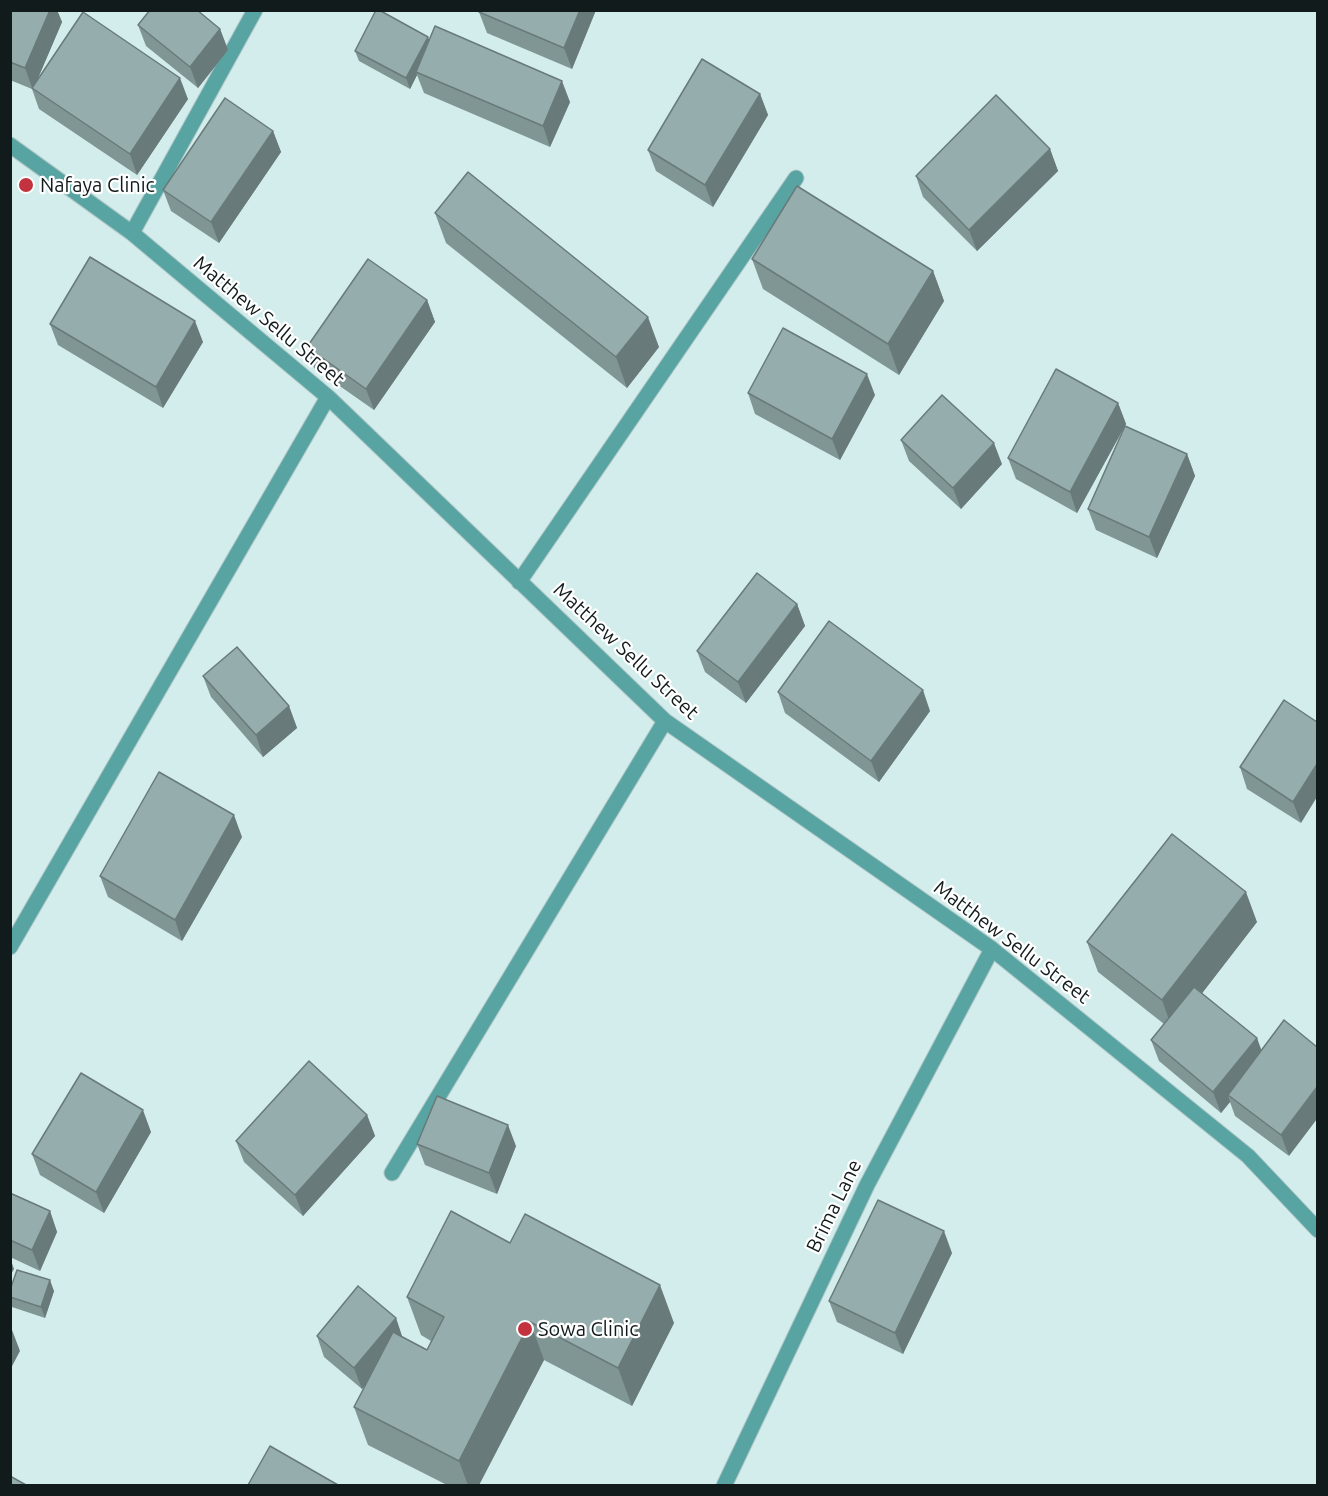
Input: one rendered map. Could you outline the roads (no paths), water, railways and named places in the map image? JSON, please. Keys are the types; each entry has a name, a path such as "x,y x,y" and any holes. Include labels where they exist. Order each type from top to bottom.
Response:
{"street":[{"path":"132,233 255,10"},
{"name":"Matthew Sellu Street","path":"10,145 132,233 328,397 665,721 992,949 1248,1156 1317,1230"},
{"path":"519,582 796,178"},
{"path":"10,947 328,397"},
{"path":"392,1173 665,721"},
{"name":"Brima Lane","path":"724,1485 867,1185 992,949"}],"place":[{"name":"Nafaya Clinic","path":"26,185"},
{"name":"Sowa Clinic","path":"525,1329"}]}
